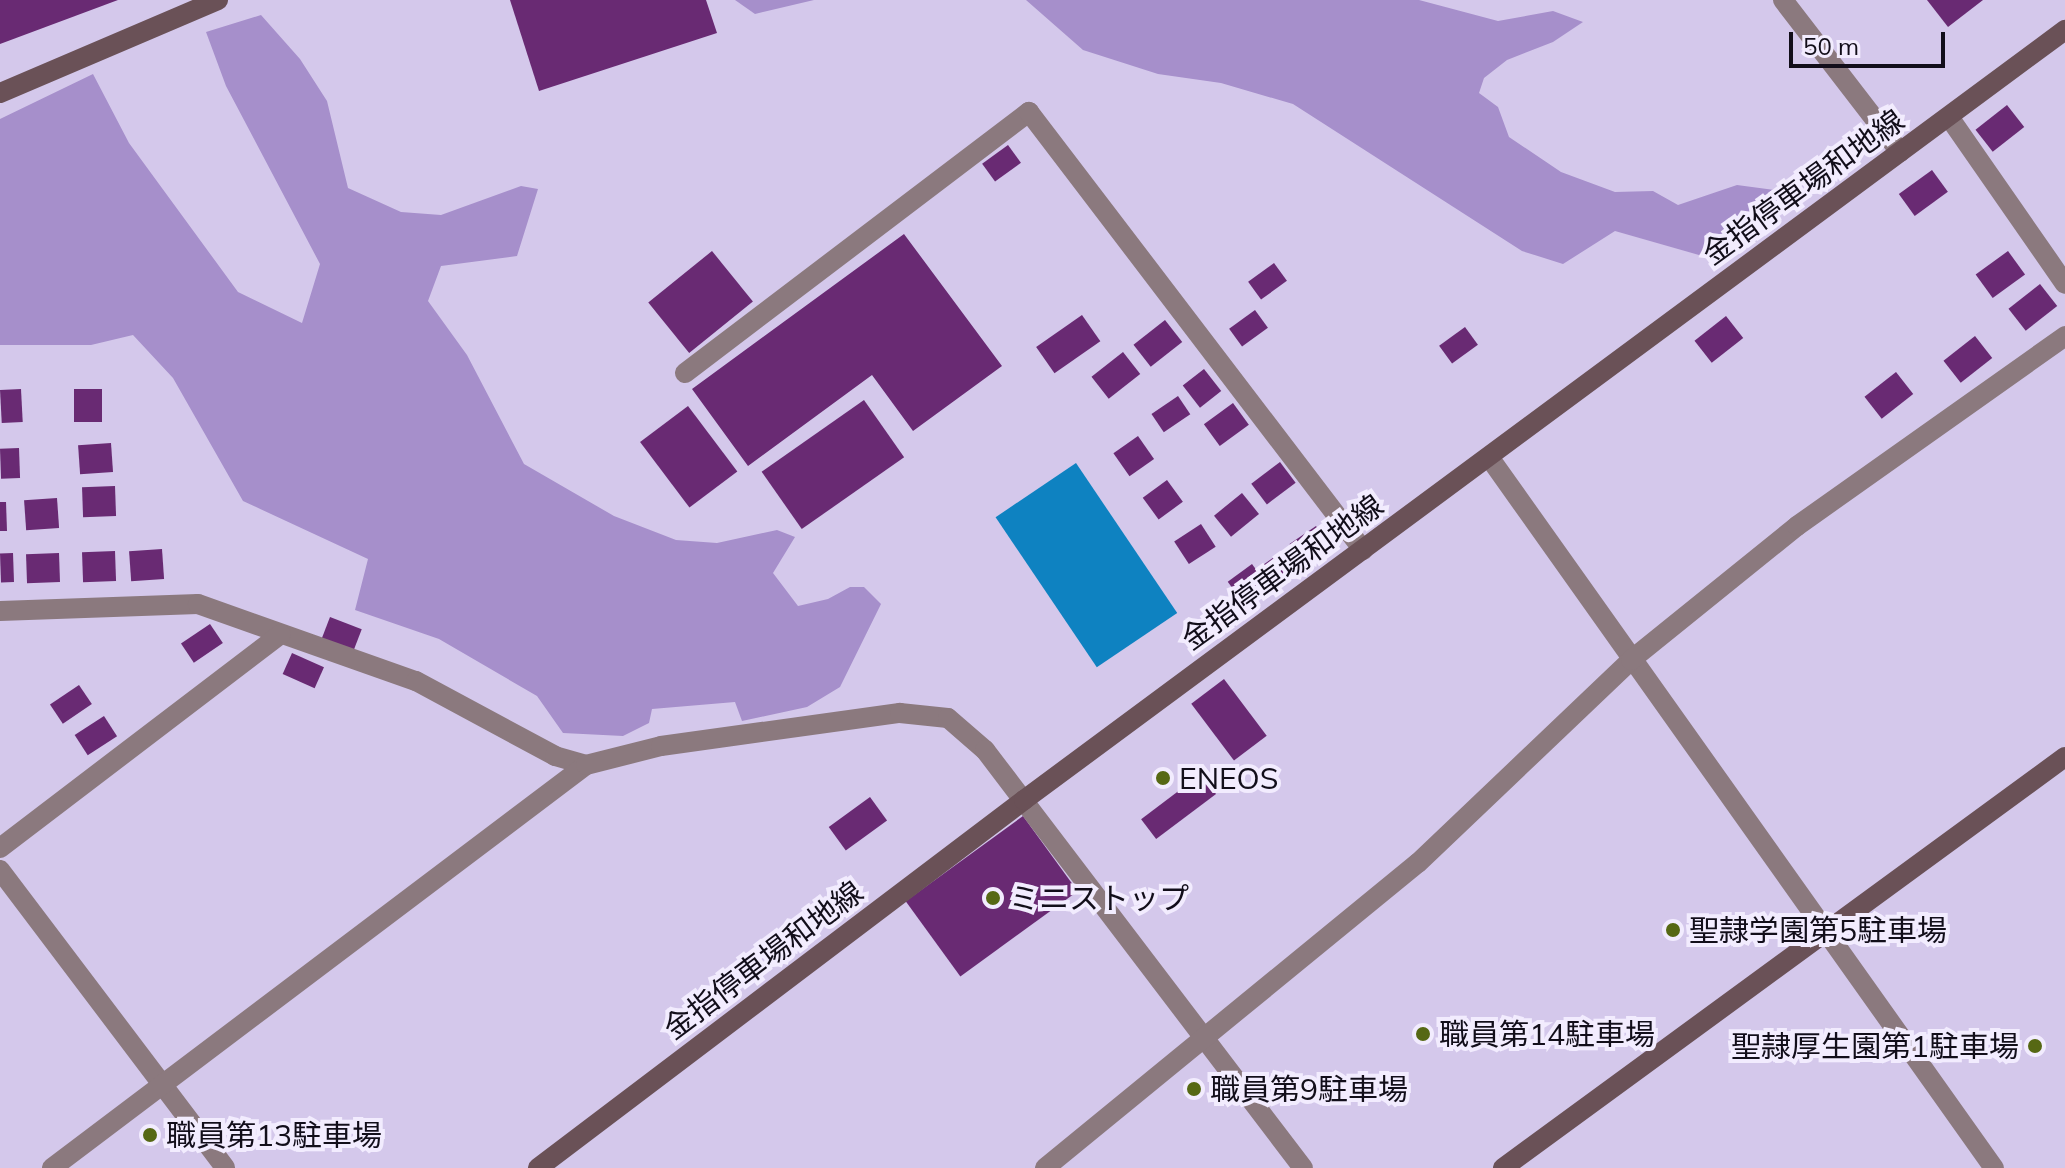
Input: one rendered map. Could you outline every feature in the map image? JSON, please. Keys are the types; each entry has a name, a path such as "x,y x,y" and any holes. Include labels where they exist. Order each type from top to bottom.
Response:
{"main road":[{"path":"0,93 218,0"},
{"name":"金指停車場和地線","path":"538,1168 1024,800 2065,30"},
{"path":"1503,1168 2065,757"}],"street":[{"path":"1783,0 1900,152"},
{"path":"685,373 1029,112 1363,550"},
{"path":"1949,117 2065,284"},
{"path":"1045,1168 1418,863 1631,660 1797,526 2065,336"},
{"path":"1489,457 1824,935 1994,1168"},
{"path":"0,611 198,604 416,681 555,756 586,765"},
{"path":"0,848 281,634"},
{"path":"52,1168 586,765 661,746 900,713 948,718 985,750 1303,1168"},
{"path":"0,870 225,1168"}],"shaded area":[{"path":"735,0 814,0 755,14"},
{"path":"1026,0 1419,0 1498,21 1553,11 1583,22 1553,42 1507,60 1484,78 1479,93 1498,107 1509,137 1561,172 1615,192 1653,191 1678,205 1737,185 1798,193 1699,255 1615,231 1563,264 1522,251 1293,104 1221,83 1158,74 1083,50"},
{"path":"261,15 300,59 327,101 348,188 401,212 441,215 521,186 538,189 517,256 441,266 428,301 467,355 524,464 614,516 676,540 717,543 777,530 795,537 773,573 798,606 828,599 850,587 864,587 881,604 840,687 807,707 742,721 735,702 652,709 649,723 623,736 563,733 537,696 439,639 355,610 368,559 243,501 173,378 133,335 91,345 0,345 0,119 93,74 129,143 238,292 302,323 320,264 226,86 206,32"}],"water":[{"path":"1076,463 1177,613 1097,667 996,517"}],"building":[{"path":"0,0 118,0 0,44"},
{"path":"510,0 706,0 717,33 539,91"},
{"path":"1927,0 1983,0 1948,27"},
{"path":"2007,105 2024,127 1993,152 1975,130"},
{"path":"1008,145 1021,163 995,182 982,164"},
{"path":"1932,170 1948,192 1915,216 1899,194"},
{"path":"904,234 1002,366 913,431 872,375 748,466 692,389"},
{"path":"712,251 753,302 689,353 648,303"},
{"path":"2008,251 2025,274 1993,298 1976,275"},
{"path":"1274,263 1287,281 1261,300 1248,282"},
{"path":"2040,284 2057,306 2026,331 2008,309"},
{"path":"1255,310 1268,328 1242,347 1229,329"},
{"path":"1082,315 1100,341 1054,373 1036,347"},
{"path":"1726,316 1743,338 1712,363 1694,341"},
{"path":"1165,320 1182,342 1151,367 1133,345"},
{"path":"1465,327 1478,345 1452,364 1439,346"},
{"path":"1975,336 1992,358 1961,383 1943,361"},
{"path":"1123,352 1140,374 1109,399 1091,377"},
{"path":"1204,369 1221,391 1200,408 1183,386"},
{"path":"1896,372 1913,394 1882,419 1864,397"},
{"path":"21,389 23,422 2,423 0,390"},
{"path":"74,389 102,389 102,422 74,422"},
{"path":"1178,396 1190,414 1164,432 1151,414"},
{"path":"864,400 904,457 802,529 762,472"},
{"path":"1233,403 1249,425 1220,446 1204,424"},
{"path":"688,406 737,471 689,508 640,442"},
{"path":"1138,436 1154,459 1129,476 1113,453"},
{"path":"111,443 113,472 80,474 78,445"},
{"path":"19,448 20,478 1,479 0,449"},
{"path":"1280,462 1296,483 1267,504 1251,484"},
{"path":"1167,480 1183,502 1159,519 1143,498"},
{"path":"115,486 116,516 83,517 82,487"},
{"path":"1242,493 1259,514 1231,537 1214,516"},
{"path":"57,498 59,528 26,530 24,500"},
{"path":"0,502 6,502 7,531 0,531"},
{"path":"1201,524 1216,547 1189,564 1174,541"},
{"path":"1316,526 1328,544 1302,562 1289,544"},
{"path":"162,549 164,579 131,581 129,551"},
{"path":"1285,549 1298,567 1272,586 1259,568"},
{"path":"115,551 116,581 83,582 82,552"},
{"path":"0,553 13,553 14,582 1,582"},
{"path":"59,553 60,582 27,583 26,554"},
{"path":"1252,564 1268,586 1244,603 1228,582"},
{"path":"330,617 362,629 353,651 322,638"},
{"path":"210,624 223,643 194,663 181,644"},
{"path":"292,653 324,667 315,688 283,674"},
{"path":"1224,679 1267,736 1234,760 1191,704"},
{"path":"79,685 92,704 63,724 50,705"},
{"path":"104,716 117,736 88,755 75,735"},
{"path":"1201,774 1216,794 1156,839 1141,819"},
{"path":"870,797 887,820 846,850 829,827"},
{"name":"ミニストップ","path":"1023,816 1078,891 960,976 906,901"}],"place":[{"name":"ENEOS","path":"1163,778"},
{"name":"ミニストップ","path":"993,898"},
{"name":"聖隷学園第5駐車場","path":"1673,930"},
{"name":"職員第14駐車場","path":"1423,1034"},
{"name":"聖隷厚生園第1駐車場","path":"2035,1046"},
{"name":"職員第9駐車場","path":"1194,1089"},
{"name":"職員第13駐車場","path":"150,1135"}]}
